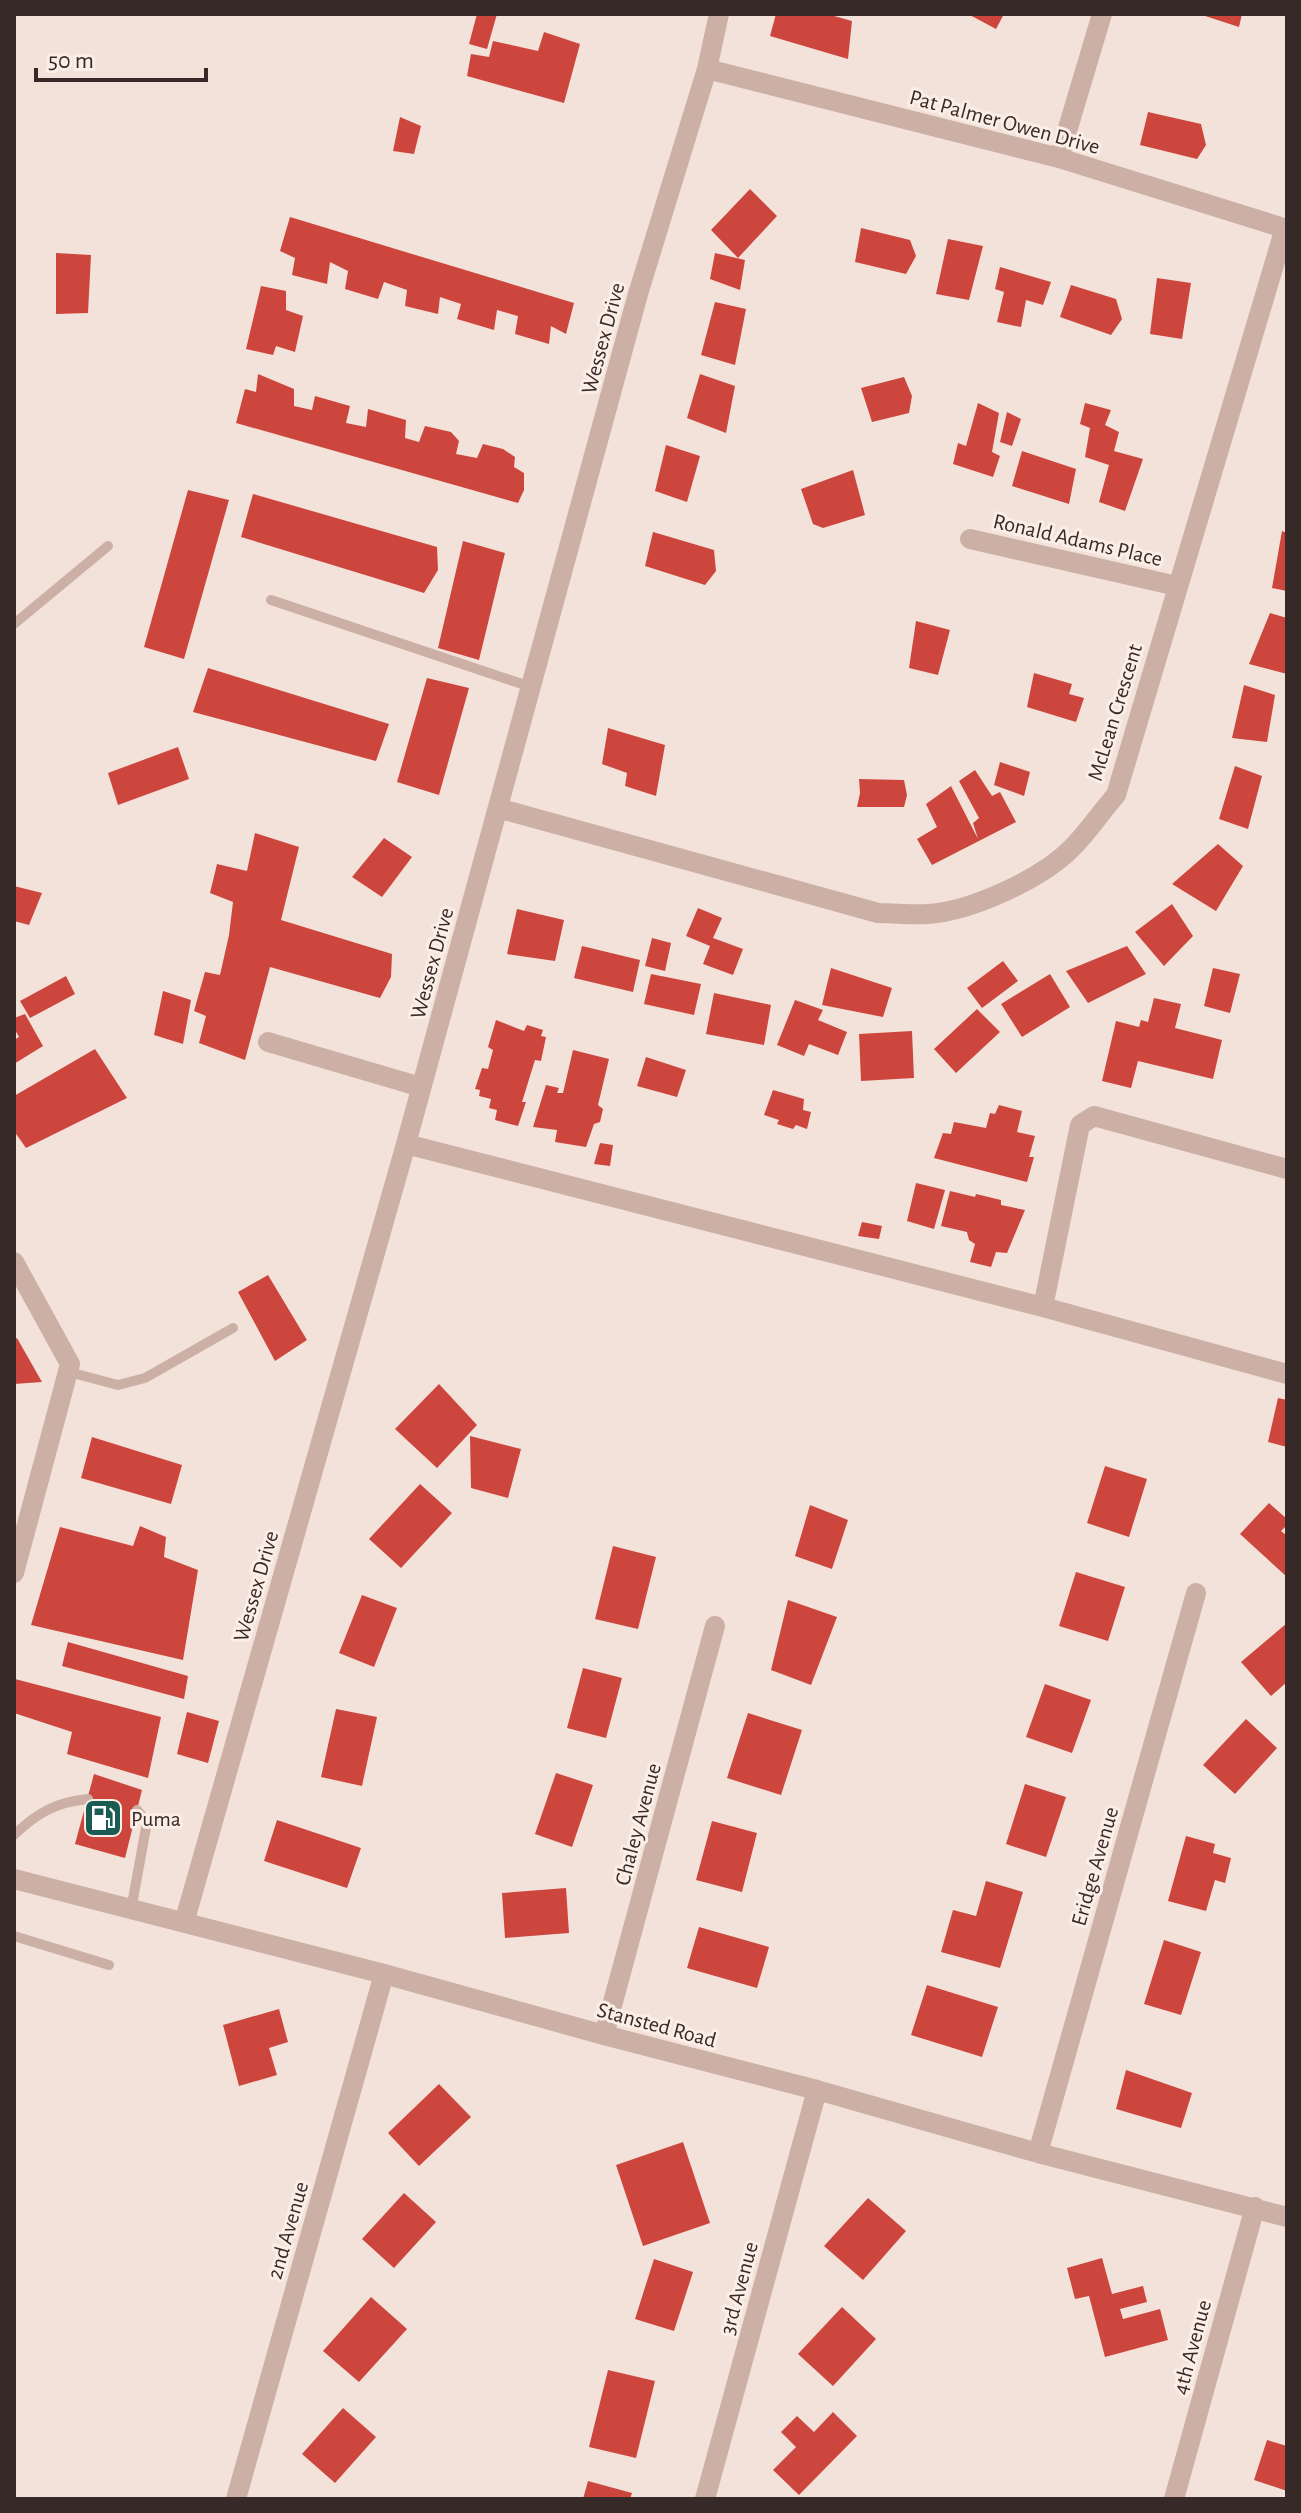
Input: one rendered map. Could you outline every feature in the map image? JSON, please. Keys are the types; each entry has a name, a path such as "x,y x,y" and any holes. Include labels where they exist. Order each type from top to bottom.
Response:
{"street":[{"name":"Wessex Drive","path":"184,1923 406,1144 638,294 707,69 719,14"},
{"path":"1059,158 1102,14"},
{"name":"Pat Palmer Owen Drive","path":"707,69 1059,158 1286,228"},
{"name":"McLean Crescent","path":"498,808 878,913 930,914 962,906 1000,893 1042,872 1072,848 1116,795 1286,228"},
{"name":"Ronald Adams Place","path":"970,539 1177,586"},
{"path":"268,1042 421,1087"},
{"path":"1043,1307 1080,1125 1086,1119 1094,1116 1287,1169"},
{"path":"406,1144 1043,1307 1287,1374"},
{"path":"14,1262 68,1356 69,1372 14,1573"},
{"name":"Eridge Avenue","path":"1038,2153 1196,1593"},
{"name":"Chaley Avenue","path":"604,2035 715,1626"},
{"name":"Stansted Road","path":"14,1879 384,1974 817,2090 1038,2153 1287,2217"},
{"name":"2nd Avenue","path":"236,2499 384,1974"},
{"name":"3rd Avenue","path":"705,2499 817,2090"},
{"name":"4th Avenue","path":"1174,2499 1255,2207"}],"lane":[{"path":"14,624 108,546"},
{"path":"271,600 531,687"},
{"path":"69,1372 118,1385 145,1378 233,1328"},
{"path":"14,1835 40,1811 68,1801 88,1799"},
{"path":"131,1910 147,1822 137,1810"},
{"path":"14,1936 109,1965"}],"building":[{"path":"477,14 497,14 487,49 469,44"},
{"path":"776,14 827,14 852,21 848,59 770,36"},
{"path":"968,14 1004,14 996,29"},
{"path":"1199,14 1242,14 1239,27"},
{"path":"544,32 580,44 564,103 467,76 471,54 489,57 493,41 538,51"},
{"path":"1148,112 1201,124 1206,145 1197,159 1140,145"},
{"path":"400,117 421,126 414,154 393,151"},
{"path":"750,189 777,216 738,258 711,230"},
{"path":"290,217 574,303 566,334 551,326 549,344 515,334 518,316 497,310 494,330 457,319 461,304 440,297 438,314 405,306 407,290 384,282 378,299 345,289 348,271 330,262 327,284 292,275 295,258 280,251"},
{"path":"861,228 910,240 916,256 906,274 855,262"},
{"path":"948,239 983,246 969,300 936,294"},
{"path":"56,253 91,255 88,313 56,314"},
{"path":"715,253 745,260 740,290 710,279"},
{"path":"1000,267 1051,282 1043,305 1026,300 1021,327 997,322 1004,292 995,289"},
{"path":"1157,278 1191,283 1182,339 1150,334"},
{"path":"1071,285 1116,299 1122,319 1111,335 1060,317"},
{"path":"261,286 286,291 286,310 303,316 295,352 276,346 273,355 246,349"},
{"path":"715,302 746,309 735,365 701,355"},
{"path":"258,374 294,389 294,406 312,410 315,396 350,406 346,423 366,427 368,409 406,420 405,438 419,442 425,426 451,432 459,441 456,454 477,458 483,444 503,449 515,457 514,467 524,473 524,490 518,503 236,423 245,389 256,392"},
{"path":"700,374 735,386 726,433 687,418"},
{"path":"904,377 912,396 909,413 872,422 861,388"},
{"path":"978,403 999,413 992,452 1000,456 993,477 953,464 958,443 966,446"},
{"path":"1085,403 1111,410 1105,425 1119,432 1114,451 1143,459 1125,511 1099,502 1109,465 1085,457 1090,428 1080,424"},
{"path":"1007,412 1021,419 1012,446 1000,442"},
{"path":"666,445 700,456 687,502 655,491"},
{"path":"1022,451 1076,469 1069,504 1012,486"},
{"path":"853,470 865,515 823,528 813,524 801,489"},
{"path":"188,490 229,500 184,659 144,647"},
{"path":"253,494 437,547 438,570 424,593 241,537"},
{"path":"1282,531 1287,533 1287,591 1272,588"},
{"path":"653,532 714,550 716,571 705,585 645,566"},
{"path":"463,541 505,553 479,660 438,648"},
{"path":"1270,613 1287,618 1287,674 1249,664"},
{"path":"916,621 950,630 938,675 909,668"},
{"path":"208,668 389,724 376,761 193,712"},
{"path":"1034,673 1072,684 1069,694 1084,698 1076,722 1027,707"},
{"path":"427,678 469,688 439,795 397,782"},
{"path":"1244,685 1275,695 1267,742 1232,738"},
{"path":"608,728 665,745 656,796 625,786 627,773 602,764"},
{"path":"178,747 189,779 118,805 108,773"},
{"path":"1000,762 1030,772 1024,796 994,785"},
{"path":"1235,766 1262,776 1248,829 1219,819"},
{"path":"975,770 992,796 1000,792 1016,822 932,865 917,839 937,827 926,804 951,786 978,839 973,823 979,818 959,781"},
{"path":"859,779 904,780 907,795 904,807 857,807"},
{"path":"255,833 299,847 281,920 392,954 391,977 380,998 270,967 245,1060 199,1043 206,1016 194,1011 205,972 220,975 229,935 233,902 210,893 217,864 247,871"},
{"path":"384,838 412,857 382,897 352,877"},
{"path":"1218,844 1243,866 1216,911 1172,884"},
{"path":"14,886 42,893 29,925 14,921"},
{"path":"1172,904 1193,936 1164,966 1135,932"},
{"path":"698,908 722,918 713,938 743,949 733,975 703,964 710,946 686,936"},
{"path":"517,909 564,920 555,961 507,954"},
{"path":"652,938 671,943 665,971 645,966"},
{"path":"582,946 640,960 633,992 574,978"},
{"path":"1127,946 1146,974 1088,1003 1066,971"},
{"path":"1003,961 1018,981 982,1008 967,988"},
{"path":"831,968 892,988 883,1017 822,1005"},
{"path":"1213,968 1240,974 1230,1013 1204,1006"},
{"path":"651,974 701,984 694,1015 644,1004"},
{"path":"1050,974 1070,1007 1022,1037 1001,1004"},
{"path":"66,976 75,994 30,1018 20,1001"},
{"path":"163,991 191,1000 183,1044 154,1035"},
{"path":"714,993 771,1005 764,1045 706,1034"},
{"path":"1154,998 1181,1004 1175,1028 1222,1040 1213,1079 1138,1061 1131,1088 1102,1081 1116,1021 1139,1027 1141,1020 1148,1022"},
{"path":"795,1000 823,1010 818,1020 847,1032 838,1055 809,1044 804,1056 777,1045"},
{"path":"977,1009 1000,1032 956,1073 934,1049"},
{"path":"25,1014 43,1046 14,1064 14,1040 19,1037 14,1028 14,1018"},
{"path":"496,1020 524,1031 527,1025 543,1030 541,1036 546,1037 541,1061 535,1060 518,1126 495,1120 497,1110 489,1108 491,1099 479,1096 480,1090 475,1089 482,1068 488,1069 493,1050 488,1047"},
{"path":"912,1031 914,1078 861,1081 859,1034"},
{"path":"95,1049 127,1098 26,1148 14,1131 14,1096"},
{"path":"573,1050 609,1059 598,1105 603,1109 600,1122 594,1124 586,1147 555,1142 557,1130 533,1127 546,1085 559,1088 557,1093 563,1093"},
{"path":"646,1057 686,1070 677,1097 637,1086"},
{"path":"773,1090 804,1099 803,1110 811,1112 807,1129 777,1124 779,1120 764,1115"},
{"path":"999,1105 1022,1111 1017,1132 1035,1136 1029,1157 1034,1157 1027,1182 934,1158 943,1133 951,1134 954,1122 986,1128 990,1113 995,1114"},
{"path":"600,1143 613,1145 610,1166 594,1164"},
{"path":"916,1183 945,1190 934,1229 907,1221"},
{"path":"950,1191 1001,1200 1001,1205 1025,1210 1007,1253 996,1252 991,1267 970,1262 975,1244 969,1240 967,1232 941,1226"},
{"path":"862,1222 882,1226 879,1239 858,1236"},
{"path":"268,1275 307,1340 275,1361 238,1292"},
{"path":"17,1338 42,1382 14,1384 14,1340"},
{"path":"439,1384 477,1425 437,1468 395,1429"},
{"path":"1278,1398 1287,1400 1287,1447 1268,1442"},
{"path":"470,1436 521,1449 508,1498 471,1488"},
{"path":"92,1437 182,1465 171,1504 81,1478"},
{"path":"1105,1466 1147,1479 1129,1537 1087,1523"},
{"path":"420,1484 452,1513 401,1568 369,1539"},
{"path":"1269,1503 1287,1519 1287,1525 1281,1531 1287,1536 1287,1577 1240,1534"},
{"path":"810,1505 848,1520 832,1569 795,1556"},
{"path":"140,1526 166,1537 164,1557 198,1570 183,1660 31,1625 60,1527 133,1546"},
{"path":"613,1546 656,1557 638,1629 595,1619"},
{"path":"1076,1572 1125,1587 1108,1641 1059,1626"},
{"path":"362,1595 397,1608 374,1667 339,1653"},
{"path":"788,1600 837,1617 811,1685 771,1670"},
{"path":"1287,1623 1287,1682 1271,1696 1241,1662"},
{"path":"68,1642 188,1676 184,1699 62,1666"},
{"path":"583,1668 622,1678 606,1738 567,1728"},
{"path":"15,1679 161,1717 148,1778 67,1754 72,1732 14,1713"},
{"path":"1045,1684 1091,1700 1072,1753 1026,1737"},
{"path":"336,1709 377,1717 362,1786 321,1777"},
{"path":"187,1712 219,1721 208,1763 177,1754"},
{"path":"748,1713 802,1730 781,1795 727,1778"},
{"path":"1246,1719 1277,1748 1235,1794 1203,1765"},
{"path":"556,1773 593,1785 572,1847 535,1834"},
{"path":"94,1774 142,1790 125,1858 75,1844"},
{"path":"1025,1784 1066,1797 1046,1857 1006,1844"},
{"path":"277,1820 361,1848 347,1888 264,1861"},
{"path":"712,1821 757,1833 742,1892 696,1880"},
{"path":"1186,1836 1215,1844 1213,1853 1231,1858 1225,1883 1215,1880 1206,1911 1168,1901"},
{"path":"986,1881 1023,1892 1000,1968 941,1952 953,1910 976,1916"},
{"path":"566,1888 569,1933 505,1938 502,1893"},
{"path":"699,1927 769,1947 757,1988 687,1968"},
{"path":"1164,1940 1201,1952 1181,2015 1144,2004"},
{"path":"927,1985 998,2007 982,2057 911,2035"},
{"path":"279,2009 288,2042 269,2048 277,2075 239,2086 223,2025"},
{"path":"1126,2070 1192,2093 1181,2128 1116,2109"},
{"path":"439,2084 471,2117 419,2166 388,2133"},
{"path":"683,2142 710,2223 643,2246 616,2165"},
{"path":"404,2193 436,2222 394,2268 362,2239"},
{"path":"868,2198 906,2231 863,2280 824,2246"},
{"path":"1102,2258 1112,2294 1143,2286 1147,2302 1120,2309 1123,2319 1160,2309 1168,2340 1105,2357 1089,2296 1075,2299 1067,2268"},
{"path":"654,2259 693,2272 674,2331 635,2319"},
{"path":"371,2297 407,2329 359,2382 323,2351"},
{"path":"842,2307 876,2339 833,2386 798,2354"},
{"path":"608,2370 655,2381 636,2458 589,2447"},
{"path":"343,2408 376,2437 335,2483 302,2454"},
{"path":"833,2412 857,2436 799,2495 773,2470 796,2447 781,2432 797,2416 814,2432"},
{"path":"1267,2440 1287,2446 1287,2491 1254,2480"},
{"path":"588,2481 632,2493 630,2499 583,2499"}],"place":[{"name":"Puma","path":"103,1818"}]}
